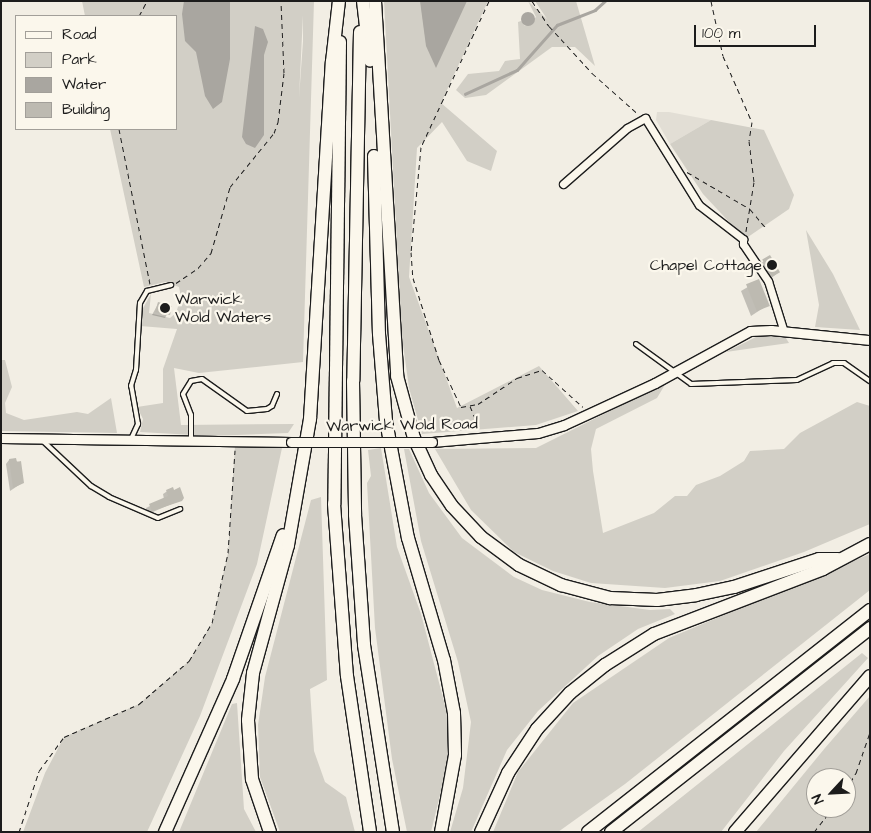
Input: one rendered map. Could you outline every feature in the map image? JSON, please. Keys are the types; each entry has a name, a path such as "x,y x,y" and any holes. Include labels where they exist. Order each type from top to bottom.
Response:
{"highway":[{"path":"270,832 252,779 248,720 253,673 288,545 310,419 332,62 340,1"},
{"path":"340,1 334,504 347,676 370,832"},
{"path":"362,1 354,490 364,645 393,832"},
{"path":"362,1 372,99 379,334 386,421 408,538 444,660 454,713 455,755 441,832"},
{"path":"375,1 398,376 414,438 431,475 452,506 481,537 519,565 561,585 610,598 657,600 696,596 734,587 819,559 838,559"},
{"path":"165,832 233,679 294,508"},
{"path":"481,832 508,773 537,729 589,676 654,634 822,569 870,544"},
{"path":"588,832 870,610"},
{"path":"611,832 870,628"},
{"path":"739,830 792,763 870,676"}],"street":[{"path":"563,184 642,118 645,118 699,205 743,238 743,244 768,281 784,332"},
{"name":"Warwick Wold Road","path":"1,438 39,437 236,442 432,442 538,433 590,415 750,331 784,332 870,340"}],"lane":[{"path":"131,439 138,424 131,386 136,370 140,303 151,290 171,285"},
{"path":"636,344 691,384 797,380 833,363 844,362 870,381"},
{"path":"191,440 191,415 183,394 191,381 202,379 247,411 267,409 272,406 277,394"},
{"path":"39,437 91,486 109,497 158,518 180,509"}],"path":[{"path":"140,15 147,1"},
{"path":"171,285 198,268 211,253 230,187 274,133 278,122 284,73 281,1"},
{"path":"489,1 421,147 411,252 413,278 439,360 461,407 478,404 517,378 542,370 566,389 590,415"},
{"path":"532,1 548,26 592,73 642,118"},
{"path":"711,1 723,56 752,122 749,141 754,182 749,224 743,238"},
{"path":"119,130 151,290"},
{"path":"685,172 750,209 767,229"},
{"path":"470,405 483,438"},
{"path":"19,832 38,771 64,737 139,704 189,661 212,624 228,553 236,442"},
{"path":"856,773 870,732"},
{"path":"814,832 825,818"}],"shaded area":[{"path":"657,112 669,112 711,120 670,144 656,120"}],"green space":[{"path":"82,1 314,1 303,362 199,373 174,368 181,425 294,424 288,433 211,436 140,432 143,419 137,407 163,403 163,369 177,329 140,326 142,310 151,294 149,313 170,318 176,313 181,297 179,287 165,282 144,287 110,130 178,130 178,15 85,15","holes":["303,15 303,41 299,98"]},
{"path":"384,1 488,1 441,103 497,151 491,171 467,161 442,122 417,148 409,277 457,408 539,366 578,411 536,425 422,434 409,388 402,337"},
{"path":"528,1 547,19 535,1 576,1 595,66 575,47 552,47 486,95 465,98 456,90 468,74 499,71 505,61 520,59 518,22 521,21 525,26 536,17"},
{"path":"711,120 764,130 794,195 789,209 745,239 703,194 670,144"},
{"path":"806,230 833,274 860,330 815,327 819,305"},
{"path":"784,335 789,343 726,352 758,336"},
{"path":"1,360 5,360 12,387 5,403 6,413 24,420 77,412 88,414 111,398 117,433 1,431"},
{"path":"666,383 657,398 596,429 591,449 603,533 654,513 675,496 687,496 696,485 720,476 744,461 750,451 784,449 800,433 857,402 870,406 870,524 804,552 720,581 665,588 591,583 553,571 514,552 471,510 435,449 536,448"},
{"path":"235,446 282,448 257,564 200,716 147,832 23,832 45,773 64,737 139,704 189,661 212,623 228,553"},
{"path":"381,448 397,547 421,614 447,713 450,754 431,832 407,832 392,759 375,628 367,483 371,476 368,450"},
{"path":"404,449 409,449 429,493 462,538 514,577 542,590 590,602 650,610 670,609 675,614 638,629 598,656 538,711 507,750 471,832 450,832 463,788 471,722 458,662 421,541"},
{"path":"321,497 327,680 310,689 314,751 325,782 346,797 355,832 280,832 260,777 258,725 265,677 311,500"},
{"path":"870,554 870,590 625,784 558,832 493,832 518,772 573,703 669,638"},
{"path":"862,653 868,658 784,751 721,832 638,832"},
{"path":"870,696 870,832 756,832 806,771 806,818 856,818 856,768 809,768"},
{"path":"237,703 244,809 256,832 179,832 232,704"}],"water":[{"path":"184,1 230,1 230,59 222,102 213,109 205,96 196,52 185,41 182,14"},
{"path":"420,1 467,1 436,68 426,46"},
{"path":"525,12 531,12 535,19 531,26 525,26 521,22 521,16"},
{"path":"255,26 263,29 268,42 264,55 264,135 255,148 246,144 242,137"}],"building":[{"name":"Chapel Cottage","path":"770,255 780,272 772,277 762,260"},
{"path":"759,279 770,306 757,311 746,284"},
{"path":"158,302 172,306 170,315 155,312"},
{"path":"16,458 17,462 21,461 24,483 13,488 9,459"},
{"path":"173,487 174,490 180,487 184,498 182,501 152,511 149,504 168,496 166,490"}],"waterway":[{"path":"465,94 517,70 557,25 595,10 605,1"}],"place":[{"name":"Chapel Cottage","path":"772,265"},
{"name":"Warwick Wold Waters","path":"165,308"}]}
